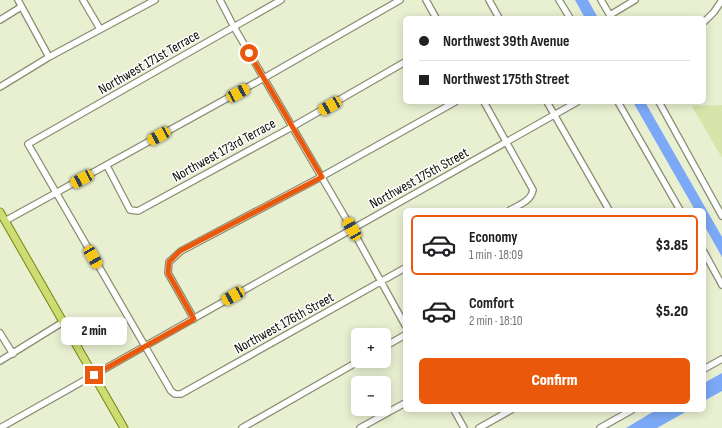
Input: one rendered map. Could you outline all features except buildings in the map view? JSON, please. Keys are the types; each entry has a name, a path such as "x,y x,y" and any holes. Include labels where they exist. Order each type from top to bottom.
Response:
{"main road":[{"path":"0,212 94,375 122,427"}],"street":[{"path":"18,0 49,57"},
{"path":"83,0 100,29"},
{"path":"0,86 49,57 155,0"},
{"path":"220,0 234,27 352,229 403,322"},
{"name":"Northwest 171st Terrace","path":"56,193 28,144 281,0"},
{"path":"5,221 107,166 400,0"},
{"path":"426,0 435,16"},
{"path":"489,0 499,16"},
{"path":"559,0 569,16"},
{"path":"601,0 611,16 635,0"},
{"path":"706,20 714,12 722,0"},
{"path":"0,20 21,7"},
{"name":"Northwest 173rd Terrace","path":"107,166 130,210 138,211 292,127 403,63"},
{"path":"194,319 168,273 169,262 180,251 322,177 451,104"},
{"path":"485,104 532,187 532,194 526,201 514,208"},
{"path":"548,104 608,208"},
{"name":"Northwest 175th Street","path":"0,428 573,104"},
{"path":"619,104 679,208"},
{"path":"660,104 722,216"},
{"path":"56,193 145,346"},
{"path":"706,256 722,285"},
{"name":"Northwest 176th Street","path":"145,346 171,392 181,394 403,269"},
{"path":"0,361 63,322"},
{"path":"0,333 12,354"},
{"path":"391,343 403,336"},
{"path":"706,368 722,359"},
{"path":"242,428 351,366"},
{"path":"360,428 403,404"},
{"path":"455,412 464,428"},
{"path":"479,428 507,412"},
{"path":"600,428 628,412"}],"green space":[{"path":"722,105 722,158 692,106"}],"water":[{"path":"575,0 588,0 597,16 584,16"},
{"path":"634,104 646,104 705,208 694,208"},
{"path":"706,209 722,237 722,257 706,229"},
{"path":"722,373 722,391 706,400 706,382"},
{"path":"653,412 685,412 657,428 626,428"}],"route":[{"path":"94,375 194,319 168,273 169,262 180,251 322,177 249,53"}]}
